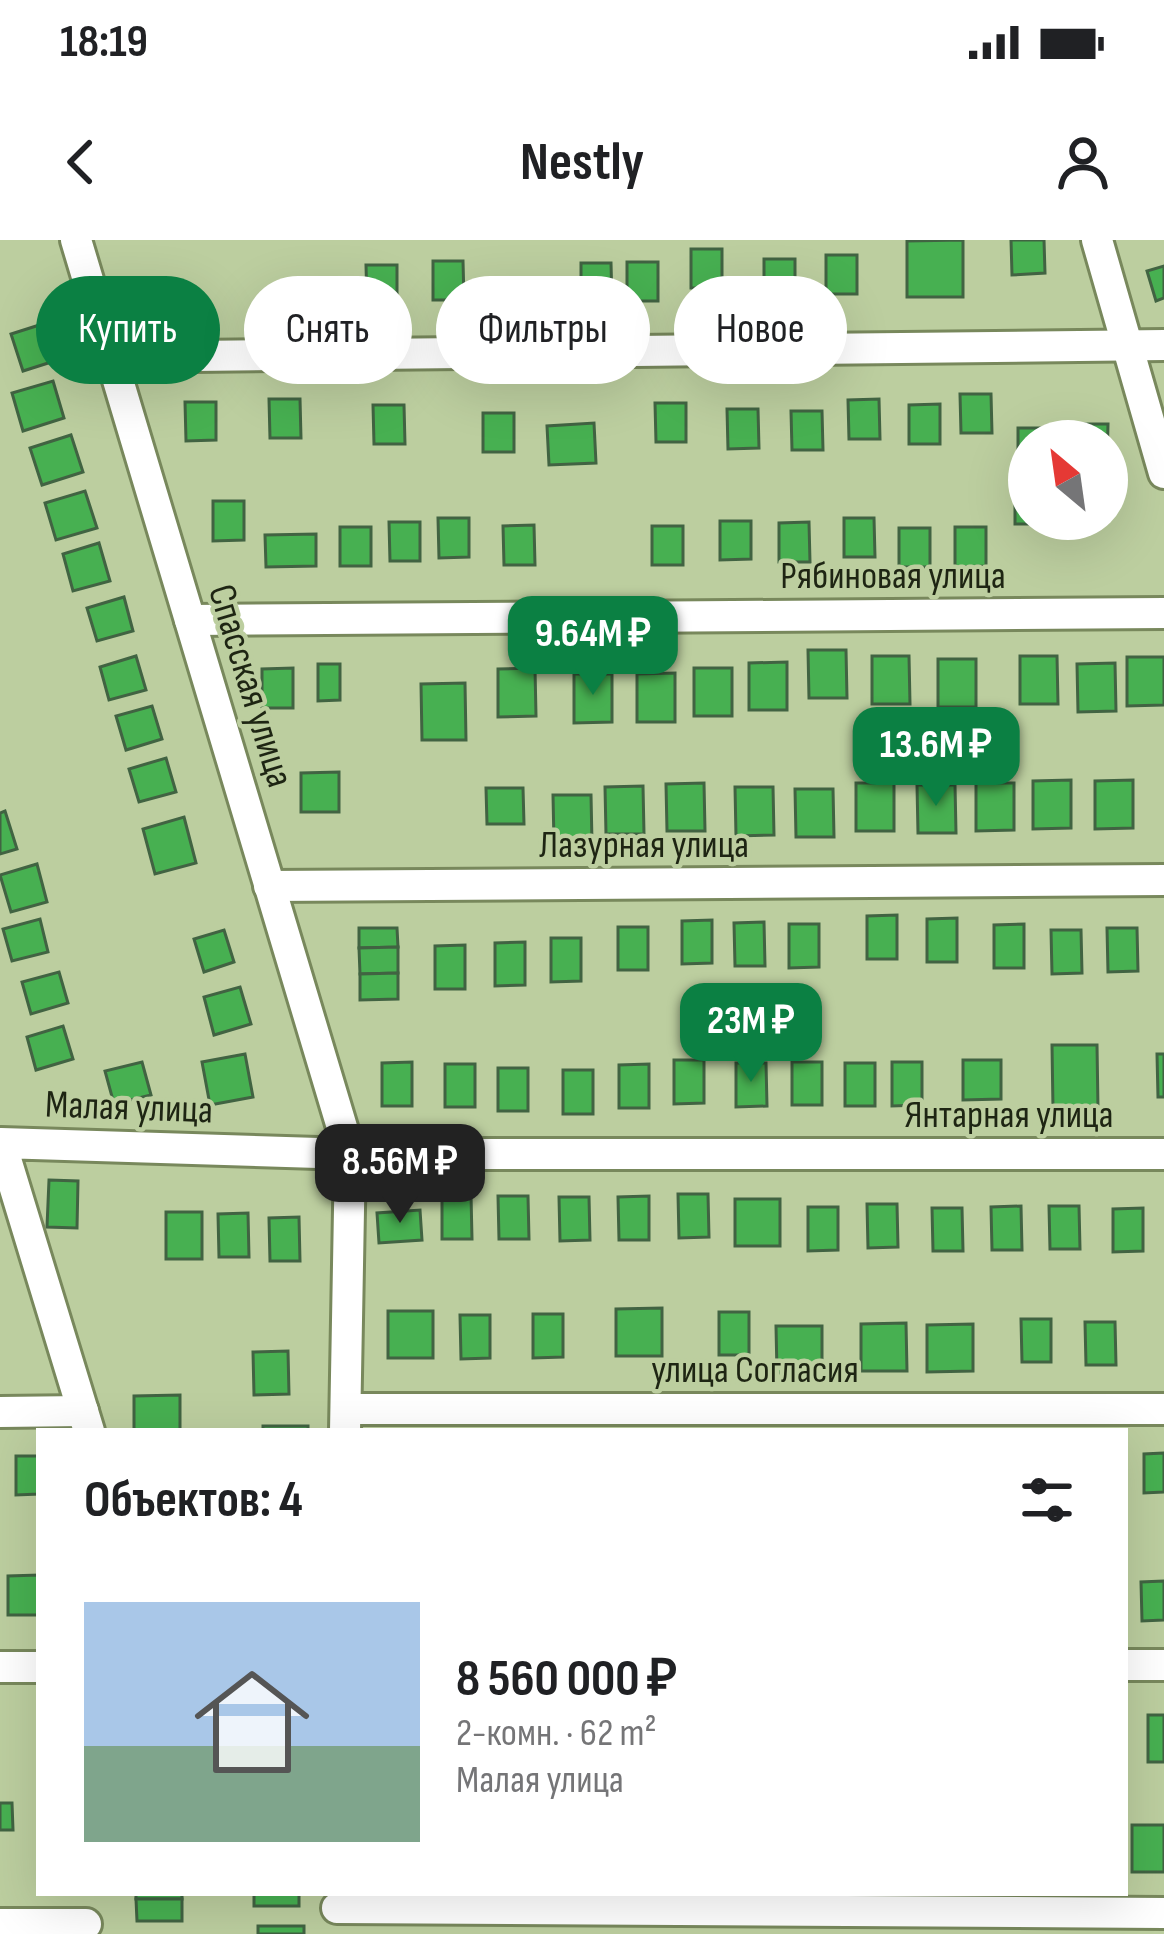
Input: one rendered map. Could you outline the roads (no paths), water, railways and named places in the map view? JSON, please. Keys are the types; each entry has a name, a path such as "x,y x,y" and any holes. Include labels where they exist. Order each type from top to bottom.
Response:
{"street":[{"name":"Спасская улица","path":"76,240 87,276"},
{"path":"1097,240 1164,473"},
{"path":"220,356 1164,345"},
{"name":"Спасская улица","path":"119,384 350,1154"},
{"name":"Рябиновая улица","path":"190,620 1164,613"},
{"name":"Лазурная улица","path":"269,886 1164,880"},
{"name":"Малая улица","path":"86,1421 0,1141 350,1154"},
{"path":"346,1420 350,1154"},
{"name":"Янтарная улица","path":"350,1154 1164,1154"},
{"name":"улица Согласия","path":"346,1420 1164,1409"},
{"path":"0,1412 86,1421"},
{"path":"1128,1665 1164,1665"},
{"path":"0,1667 36,1667"},
{"path":"337,1912 1164,1913"},
{"path":"0,1924 86,1917"}]}
